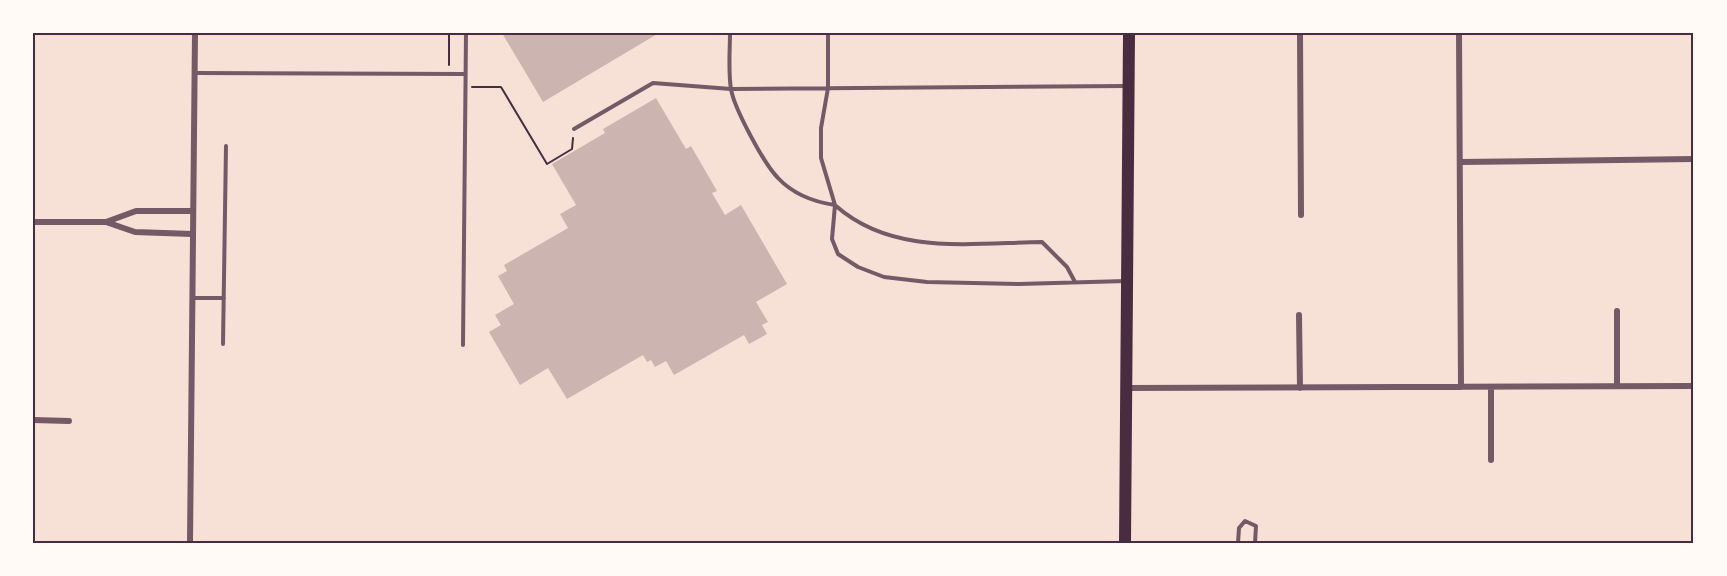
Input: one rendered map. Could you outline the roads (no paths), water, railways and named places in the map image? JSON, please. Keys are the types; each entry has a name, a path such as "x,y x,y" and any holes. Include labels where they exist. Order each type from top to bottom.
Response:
{"main road":[{"path":"1125,543 1129,33"}],"street":[{"path":"190,543 195,33"},
{"path":"1300,33 1301,215"},
{"path":"1459,33 1461,387"},
{"path":"1460,162 1694,159"},
{"path":"106,222 136,211 193,211"},
{"path":"33,222 106,222 135,232 192,234"},
{"path":"1617,311 1617,386"},
{"path":"1299,315 1300,388"},
{"path":"1126,388 1694,386"},
{"path":"1491,387 1491,460"},
{"path":"33,420 69,421"}],"lane":[{"path":"462,345 466,33"},
{"path":"730,33 731,89 740,116 777,178 798,193 817,202 835,205 849,218 875,232 903,241 1042,243 1066,267 1076,283"},
{"path":"828,33 828,88 821,128 821,158 835,205 832,239 838,254 858,267 884,277 927,282 1127,281"},
{"path":"195,72 465,74"},
{"path":"574,129 653,83 731,89 1129,86"},
{"path":"224,344 226,146"},
{"path":"192,298 224,298"},
{"path":"1238,543 1239,528 1245,521 1256,526 1255,543"}]}
